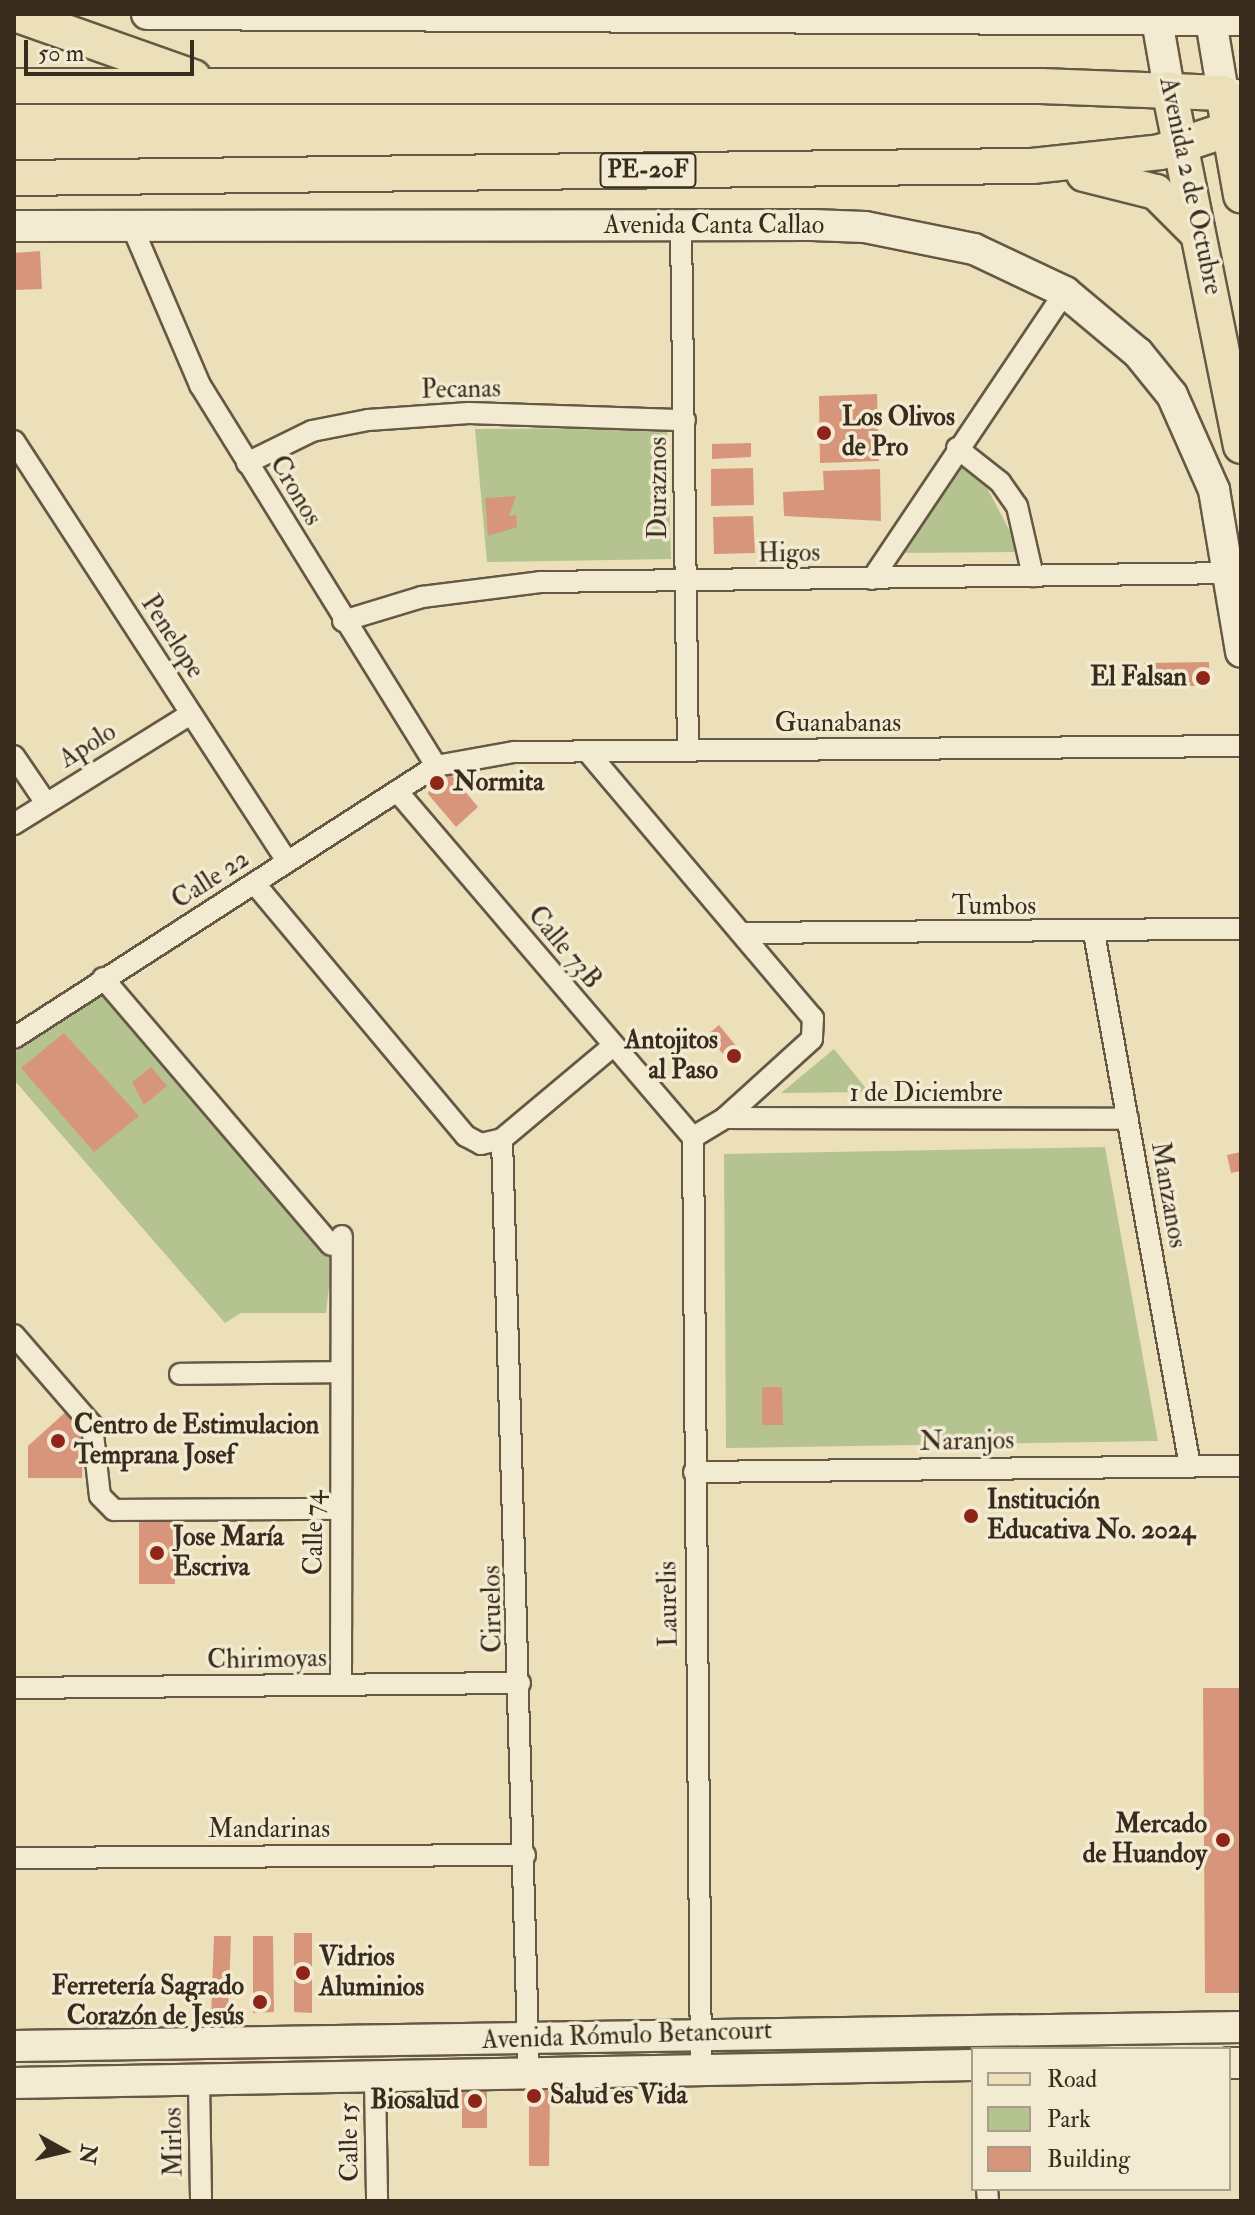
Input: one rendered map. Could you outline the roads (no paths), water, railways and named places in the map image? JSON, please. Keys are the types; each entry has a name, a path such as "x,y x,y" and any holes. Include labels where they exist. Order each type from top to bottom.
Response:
{"main road":[{"path":"15,14 240,89"},
{"path":"14,86 240,89 1169,89 1232,95"},
{"name":"Avenida 2 de Octubre","path":"1169,89 1241,446"},
{"name":"Avenida 2 de Octubre","path":"1232,95 1241,195"},
{"name":"PE-20F","path":"14,178 1032,166 1180,147 1235,126"},
{"path":"1032,166 1130,181 1180,211 1199,235"}],"street":[{"path":"147,14 1226,20"},
{"name":"Avenida 2 de Octubre","path":"1157,20 1169,89"},
{"name":"Avenida 2 de Octubre","path":"1226,20 1232,95"},
{"name":"Avenida Canta Callao","path":"14,226 134,231 825,225 904,234 974,249 1065,292 1138,353 1190,427 1214,490 1235,573"},
{"name":"Duraznos","path":"681,226 688,751"},
{"name":"Cronos","path":"134,231 169,328 343,621 436,766"},
{"path":"872,579 957,448 1065,292"},
{"name":"Pecanas","path":"247,463 312,431 368,420 469,413 685,420"},
{"name":"Penelope","path":"14,441 287,861"},
{"path":"957,448 1000,482 1017,506 1033,576"},
{"path":"1235,573 1241,652"},
{"name":"Higos","path":"343,621 489,586 1235,573"},
{"name":"Apolo","path":"14,824 191,714"},
{"name":"Guanabanas","path":"436,766 514,752 1241,746"},
{"path":"587,751 746,933 816,1027 725,1118 693,1137"},
{"path":"14,756 46,803"},
{"name":"Calle 22","path":"14,1038 436,766"},
{"name":"Calle 73B","path":"397,791 693,1137"},
{"path":"255,884 466,1136 481,1144 502,1139 613,1046"},
{"name":"Tumbos","path":"746,933 1094,933 1241,929"},
{"name":"Manzanos","path":"1094,933 1190,1466"},
{"name":"Calle 74","path":"103,978 337,1240 341,1372 341,1685"},
{"name":"1 de Diciembre","path":"725,1118 1128,1119"},
{"name":"Laurelis","path":"693,1137 699,1291 694,1472 701,2070"},
{"name":"Ciruelos","path":"502,1139 525,1855 529,2078"},
{"path":"14,1335 92,1425 105,1503 122,1512 340,1509"},
{"path":"180,1374 341,1372"},
{"name":"Naranjos","path":"694,1472 1241,1466"},
{"name":"Chirimoyas","path":"14,1688 520,1683"},
{"name":"Mandarinas","path":"14,1858 525,1855"},
{"name":"Avenida Rómulo Betancourt","path":"14,2046 527,2040 701,2032 1241,2027"},
{"name":"Avenida Rómulo Betancourt","path":"14,2083 375,2081 971,2065"},
{"name":"Calle 15","path":"375,2081 377,2201"},
{"name":"Mirlos","path":"199,2083 201,2201"}],"place":[{"name":"Los Olivos de Pro","path":"824,433"},
{"name":"El Falsan","path":"1203,678"},
{"name":"Normita","path":"437,783"},
{"name":"Antojitos al Paso","path":"734,1056"},
{"name":"Centro de Estimulacion Temprana Josef","path":"58,1441"},
{"name":"Institución Educativa No. 2024","path":"971,1516"},
{"name":"Jose María Escriva","path":"157,1553"},
{"name":"Mercado de Huandoy","path":"1223,1840"},
{"name":"Vidrios Aluminios","path":"303,1973"},
{"name":"Ferretería Sagrado Corazón de Jesús","path":"260,2002"},
{"name":"Salud es Vida","path":"534,2096"},
{"name":"Biosalud","path":"475,2101"}]}
